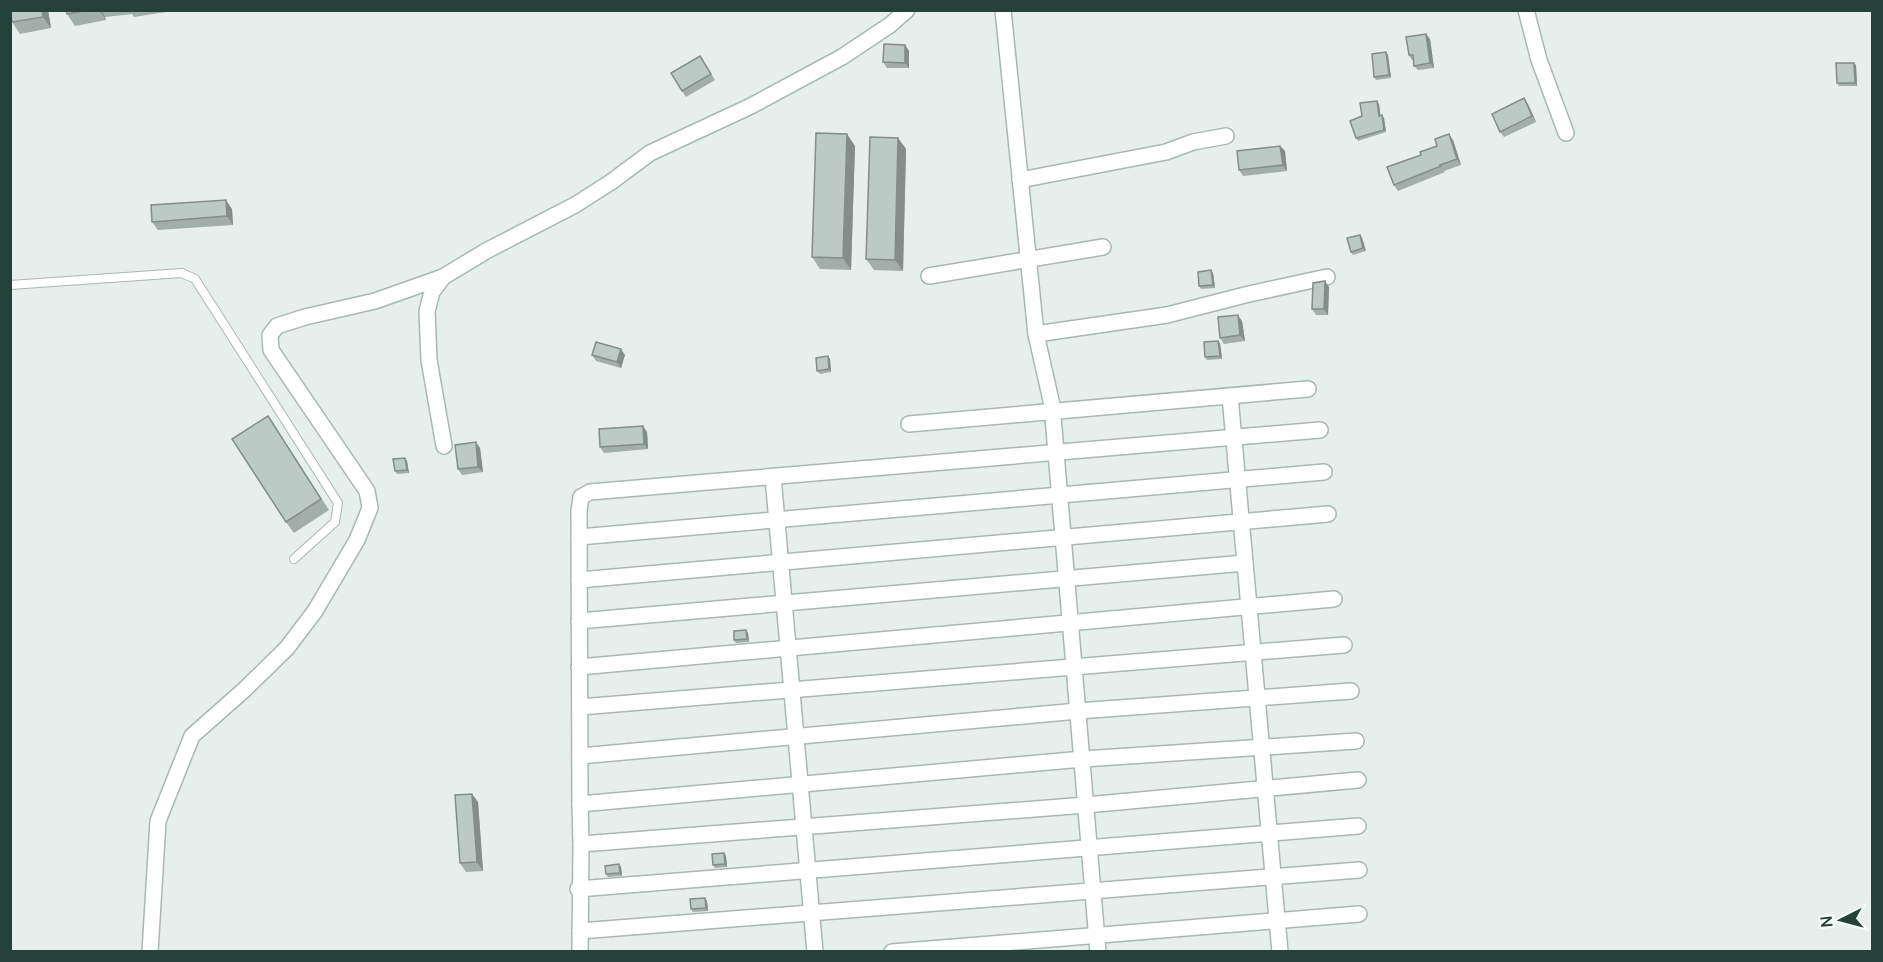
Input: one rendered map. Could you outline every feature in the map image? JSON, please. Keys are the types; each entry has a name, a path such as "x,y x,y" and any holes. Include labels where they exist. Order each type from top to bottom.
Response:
{"street":[{"path":"150,951 158,821 192,736 287,648 321,601 357,540 370,508 367,491 271,350 270,335 277,326 375,301 443,277 486,251 575,205 650,153 751,106 842,57 890,26 907,10"},
{"path":"1003,10 1036,334 1053,411 1098,951"},
{"path":"1526,10 1539,60 1566,133"},
{"path":"1020,180 1166,152 1193,142 1226,136"},
{"path":"929,276 1103,247"},
{"path":"443,277 432,292 427,311 429,360 444,446"},
{"path":"1036,334 1167,315 1327,277"},
{"path":"909,424 1308,388"},
{"path":"1230,396 1280,951"},
{"path":"580,951 579,889 582,844 579,511 581,497 590,492 1320,430"},
{"path":"579,537 1324,471"},
{"path":"773,477 814,951"},
{"path":"579,580 1328,514"},
{"path":"579,621 1245,563"},
{"path":"579,667 1334,599"},
{"path":"580,707 1344,645"},
{"path":"580,756 1078,711 1351,691"},
{"path":"580,804 1083,759 1356,741"},
{"path":"582,844 1086,805 1358,780"},
{"path":"579,889 1358,826"},
{"path":"580,931 1359,870"},
{"path":"892,951 1359,914"}],"lane":[{"path":"10,285 182,273 195,279 338,503 335,522 294,559"}],"building":[{"path":"10,10 42,10 43,17 12,22"},
{"path":"66,10 89,10 67,14"},
{"path":"1426,34 1430,63 1414,66 1413,55 1409,55 1406,37"},
{"path":"884,44 905,45 905,63 883,62"},
{"path":"1386,52 1389,75 1374,77 1372,54"},
{"path":"700,56 711,74 682,91 671,73"},
{"path":"1836,63 1854,63 1855,83 1837,83"},
{"path":"1524,98 1532,116 1500,132 1492,114"},
{"path":"1377,101 1384,130 1356,138 1350,121 1362,116 1360,103"},
{"path":"816,133 847,134 843,258 812,257"},
{"path":"1449,134 1457,159 1394,185 1387,167 1421,155 1420,152 1437,146 1435,139"},
{"path":"870,137 898,138 895,260 866,259"},
{"path":"1280,146 1283,165 1239,170 1237,151"},
{"path":"226,200 227,216 152,222 151,205"},
{"path":"1360,235 1363,248 1351,252 1347,238"},
{"path":"1211,270 1213,285 1199,286 1198,272"},
{"path":"1325,281 1324,309 1312,309 1313,283"},
{"path":"1238,315 1240,335 1220,338 1218,317"},
{"path":"1218,341 1220,356 1205,357 1204,342"},
{"path":"596,342 621,349 617,362 592,355"},
{"path":"828,356 829,369 817,371 816,358"},
{"path":"268,416 321,499 286,522 232,439"},
{"path":"643,426 644,444 600,447 599,429"},
{"path":"476,442 478,467 458,469 455,445"},
{"path":"405,458 407,470 395,471 393,459"},
{"path":"746,630 747,639 734,640 734,631"},
{"path":"472,794 477,862 460,863 455,795"},
{"path":"724,853 725,864 713,865 712,854"},
{"path":"619,864 620,873 606,874 605,866"},
{"path":"705,898 706,908 691,909 690,899"}]}
